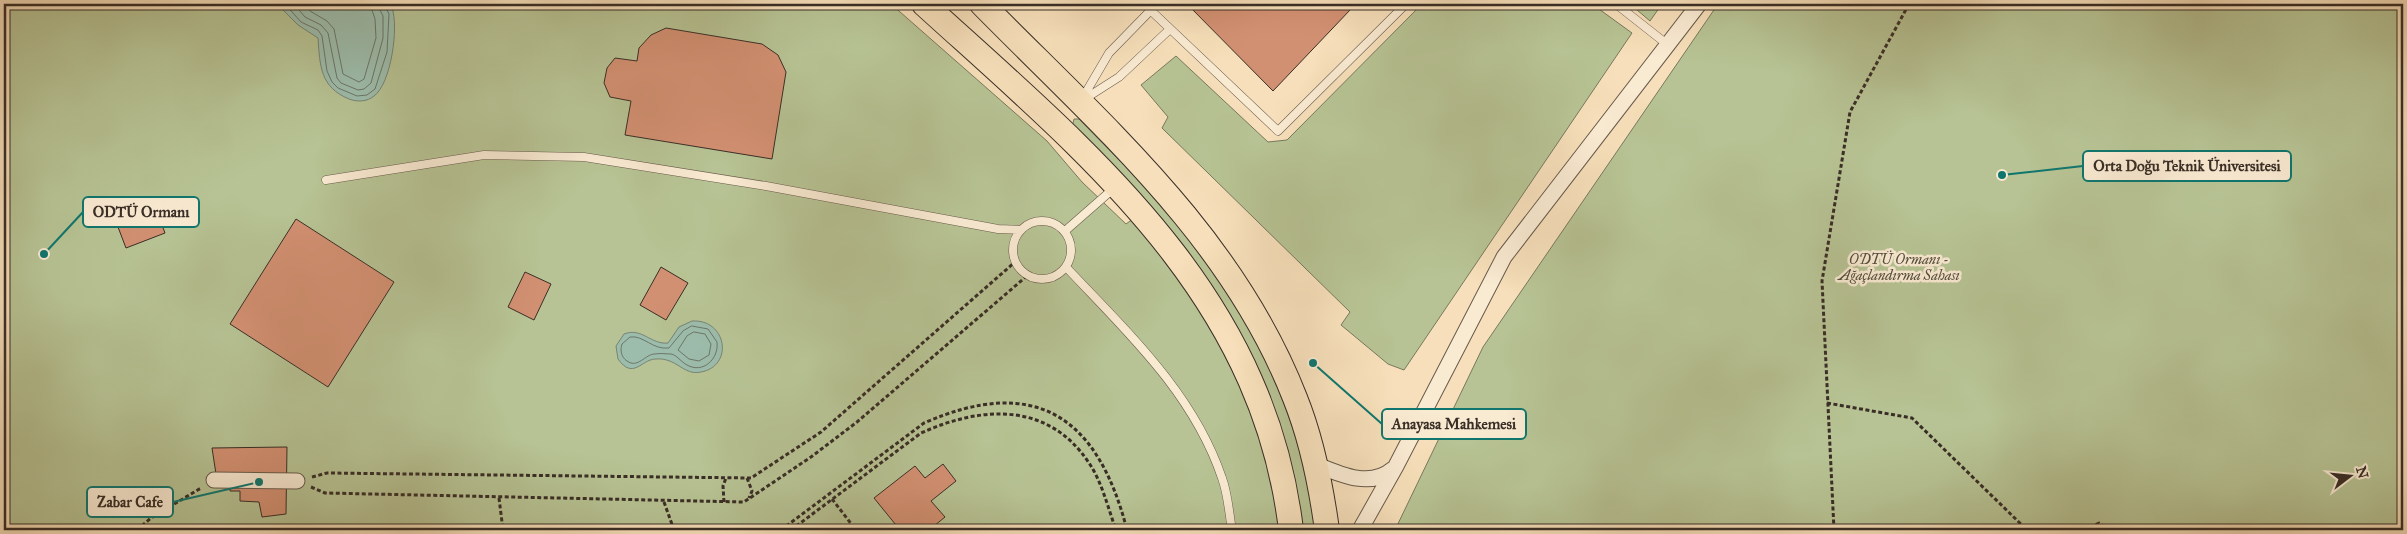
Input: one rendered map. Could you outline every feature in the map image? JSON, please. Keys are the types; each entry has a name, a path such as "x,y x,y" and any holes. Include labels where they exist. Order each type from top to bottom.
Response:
{"main road":[{"path":"924,4 1057,127 1116,186 1184,264 1207,298 1240,356 1255,390 1278,462 1291,530"},
{"path":"982,4 1168,193 1200,233 1232,279 1275,354 1295,398 1315,464 1328,530"},
{"path":"1057,127 1079,103"}],"street":[{"path":"1360,530 1396,466 1504,257 1699,4"},
{"path":"1315,464 1361,479 1386,475 1396,466"},
{"path":"214,480 297,480"}],"lane":[{"path":"1144,4 1278,130 1406,4"},
{"path":"1616,4 1668,45"},
{"path":"1079,103 1109,53 1151,10"},
{"path":"1079,103 1119,77 1170,29"},
{"path":"326,180 484,155 584,157 766,186 1019,233"},
{"path":"1065,232 1116,186"},
{"path":"1038,221 1048,221 1057,225 1065,232 1070,240 1072,249 1066,267 1058,275 1048,279 1038,279 1028,275 1015,262 1013,249 1019,233 1038,221"},
{"path":"1066,267 1166,374 1192,412 1207,440 1223,479 1232,530"}],"path":[{"path":"1834,530 1822,280 1850,112 1909,4"},
{"path":"297,480 327,473 751,478 820,432 1015,262"},
{"path":"297,480 325,493 664,502 744,502 857,422 1028,275"},
{"path":"1827,403 1912,418 2028,530"},
{"path":"781,530 924,423 946,414 994,404 1020,404 1041,408 1082,434 1098,455 1110,480 1127,530"},
{"path":"790,530 921,433 942,423 966,417 1014,414 1034,418 1074,443 1090,464 1116,530"},
{"path":"724,502 723,486 726,478"},
{"path":"747,478 752,491 749,499"},
{"path":"137,530 150,518 214,480"},
{"path":"499,498 503,530"},
{"path":"832,499 856,530"},
{"path":"664,502 674,530"},
{"path":"2084,530 2099,523 2110,530"}],"green space":[{"path":"4,4 891,4 1047,141 1082,182 1126,224 1141,213 1224,327 1291,530 4,530"},
{"path":"1422,4 1592,4 1632,33 1404,370 1388,364 1341,325 1350,312 1162,128 1168,117 1141,85 1176,56 1268,142 1287,140"},
{"path":"1630,4 1662,4 1650,21"},
{"name":"ODTÜ Ormanı - Ağaçlandırma Sahası","path":"1718,4 2403,4 2403,530 1395,530 1483,347"},
{"path":"1074,119 1079,119 1163,206 1219,278 1243,317 1264,357 1282,398 1297,441 1308,485 1316,530 1301,530 1270,401 1254,360 1235,322 1187,253 1160,220 1072,127"}],"water":[{"path":"277,4 386,4 392,8 395,28 392,55 380,90 371,98 359,101 339,94 327,82 323,74 318,38 298,25"},
{"path":"692,321 704,322 713,327 719,335 722,353 712,368 695,373 669,361 655,359 637,367 628,368 618,359 616,346 624,334 630,332 641,334 662,343 668,343 679,327"}],"building":[{"path":"1187,4 1345,4 1351,9 1273,91"},
{"path":"666,28 762,44 778,55 786,72 772,159 625,135 631,101 610,97 604,83 607,68 615,58 637,61 639,48 651,35"},
{"path":"152,199 165,233 126,248 113,214"},
{"path":"296,219 394,282 328,387 230,324"},
{"path":"661,267 688,283 666,320 640,305"},
{"path":"525,272 551,284 534,320 508,307"},
{"path":"287,447 286,514 262,517 259,502 240,501 240,491 230,491 229,474 216,474 212,448"},
{"path":"943,464 956,481 931,501 945,517 929,530 900,530 874,498 915,466 925,478"}],"place":[{"name":"Orta Doğu Teknik Üniversitesi","path":"2002,175"},
{"name":"ODTÜ Ormanı","path":"44,254"},
{"name":"Anayasa Mahkemesi","path":"1313,363"},
{"name":"Zabar Cafe","path":"259,482"}]}
